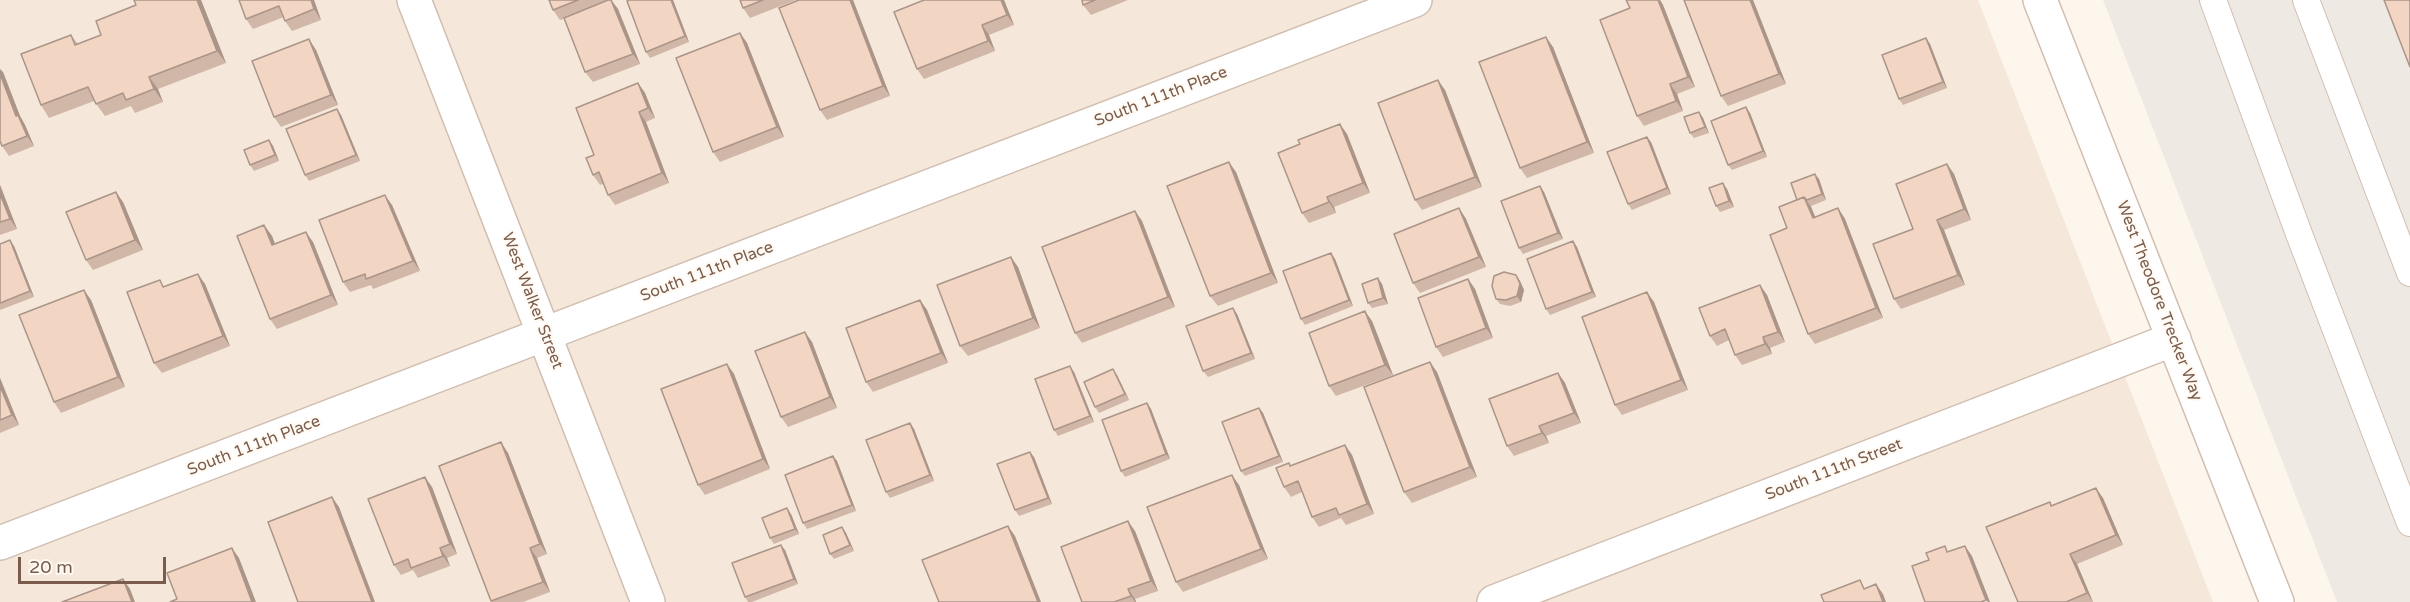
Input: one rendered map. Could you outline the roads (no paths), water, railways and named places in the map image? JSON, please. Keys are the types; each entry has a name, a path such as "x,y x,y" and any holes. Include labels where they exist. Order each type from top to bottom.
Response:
{"street":[{"name":"West Walker Street","path":"414,0 648,602"},
{"name":"South 111th Place","path":"0,543 1415,0"},
{"name":"West Theodore Trecker Way","path":"2040,0 2277,602"},
{"name":"South 111th Street","path":"1494,602 2174,339"}],"lane":[{"path":"2213,0 2299,234 2410,523"},
{"path":"2306,0 2410,273"}]}
